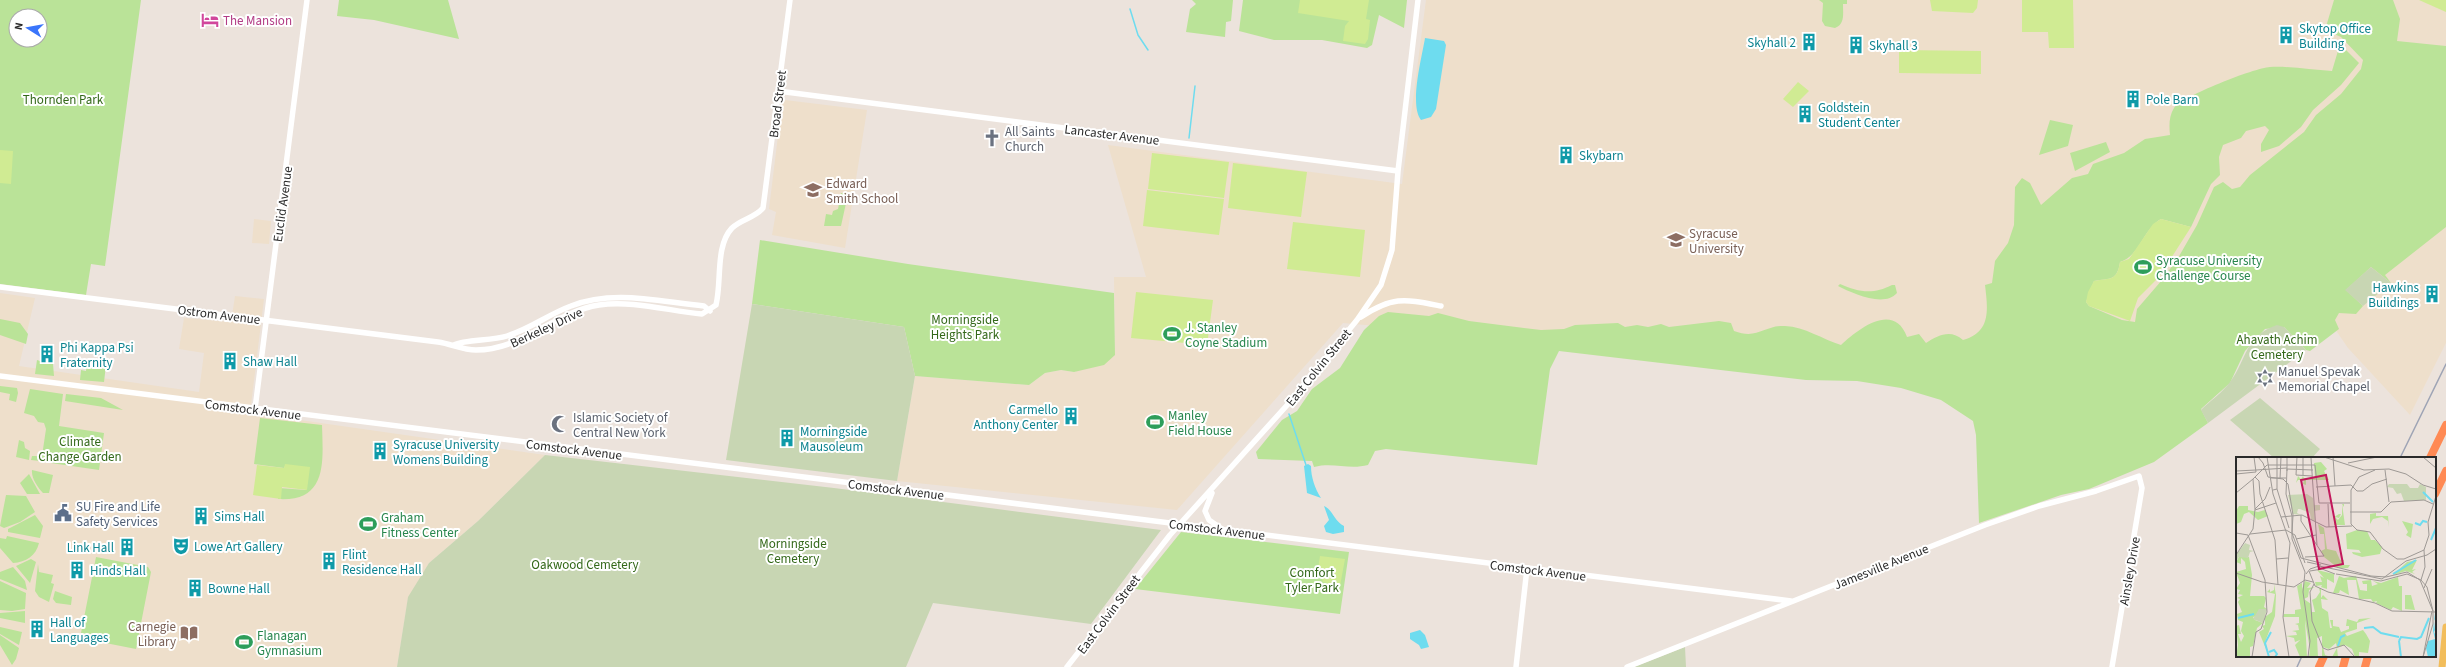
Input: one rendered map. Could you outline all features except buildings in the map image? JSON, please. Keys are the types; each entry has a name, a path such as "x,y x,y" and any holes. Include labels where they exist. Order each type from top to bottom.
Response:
{"highway":[{"path":"2432,455 2446,425"},
{"path":"2436,492 2446,471"},
{"path":"2318,667 2323,657"},
{"path":"2343,667 2346,657"},
{"path":"2365,667 2368,657"}],"main road":[{"path":"2442,667 2446,628"}],"street":[{"name":"Euclid Avenue","path":"255,409 307,0"},
{"name":"Broad Street","path":"710,311 717,302 725,236 734,226 759,212 763,208 790,0"},
{"name":"East Colvin Street","path":"1067,667 1179,525 1215,487 1289,403 1371,302 1387,270 1392,250 1398,171 1418,0"},
{"name":"Lancaster Avenue","path":"778,91 1398,171"},
{"name":"Ostrom Avenue","path":"0,287 438,342"},
{"name":"Berkeley Drive","path":"438,342 454,345 459,349 498,348 532,334 567,314 599,305 635,306 702,314 710,311 704,306 640,298 599,298 571,306 509,336 488,341 459,342 454,345"},
{"path":"1357,320 1377,306 1392,301 1412,300 1441,306"},
{"name":"Comstock Avenue","path":"0,376 1791,601"},
{"name":"Jamesville Avenue","path":"1627,667 1791,601 2032,508 2109,487 2139,476"},
{"name":"Ainsley Drive","path":"2112,667 2142,488 2139,476"},
{"path":"1215,487 1205,512 1211,522 1224,530"},
{"path":"1516,667 1528,568"}],"shaded area":[{"name":"Syracuse University","path":"1426,0 2446,0 2446,343 2410,415 2348,348 2249,204 2139,330 1978,379 1343,323 1177,510 897,481 915,376 1029,385 1045,373 1061,370 1074,372 1115,355 1114,277 1146,277 1108,145 1402,184"},
{"name":"Edward Smith School","path":"785,100 867,110 845,248 772,235 776,212 769,209 782,103"},
{"path":"254,219 271,221 269,244 252,243"},
{"path":"0,293 35,298 19,366 199,392 204,353 179,349 184,318 231,322 235,296 264,299 250,413 545,455 478,521 429,563 408,598 397,667 0,667"}],"green space":[{"name":"Thornden Park","path":"0,0 141,0 105,266 91,264 86,295 0,284"},
{"path":"339,0 448,0 459,39 374,20 337,16"},
{"path":"1192,0 1233,0 1231,21 1226,22 1225,37 1186,32 1190,9 1196,4"},
{"path":"1243,0 1407,0 1404,28 1379,15 1372,45 1367,48 1322,40 1274,40 1239,31"},
{"path":"1300,0 1369,0 1366,19 1370,20 1368,39 1365,44 1343,41 1345,26 1349,21 1298,13"},
{"path":"1819,0 1847,0 1847,4 1843,4 1842,21 1835,28 1825,26 1822,21 1823,3"},
{"path":"1930,0 1978,0 1977,8 1973,13 1932,11"},
{"path":"2022,0 2073,0 2074,48 2049,48 2048,32 2022,32"},
{"path":"2334,0 2393,0 2400,19 2397,41 2446,46 2446,227 2385,275 2391,283 2371,267 2346,290 2363,306 2356,314 2339,313 2335,320 2339,329 2310,351 2306,350 2284,327 2265,329 2245,351 2230,383 2201,409 2208,423 2154,462 2089,489 2061,495 1979,523 1976,435 1973,421 1941,400 1901,388 1857,381 1806,380 1559,351 1550,369 1537,465 1386,449 1375,451 1368,465 1354,467 1328,465 1314,467 1312,461 1258,459 1256,452 1282,420 1297,411 1312,389 1340,368 1364,330 1379,316 1388,312 1429,316 1438,313 1469,321 1541,330 1564,329 1575,325 1618,323 1625,327 1637,325 1648,327 1661,324 1669,327 1719,321 1731,323 1734,331 1749,334 1778,326 1792,327 1841,345 1866,326 1885,319 1894,321 1901,326 1907,337 1919,334 1926,343 1944,334 1954,335 1963,340 1979,332 1986,319 1987,303 1985,285 1992,283 1995,261 2008,243 2014,225 2015,187 2022,178 2030,183 2041,205 2072,178 2088,174 2093,164 2124,153 2145,139 2170,135 2171,114 2174,108 2180,103 2204,90 2235,77 2270,67 2332,71 2340,44 2359,63 2341,85 2313,110 2301,127 2279,146 2261,152 2261,144 2269,130 2265,126 2246,131 2241,138 2223,145 2219,157 2220,175 2211,184 2191,227 2161,219 2150,229 2132,254 2127,259 2120,262 2115,276 2109,279 2094,281 2086,302 2089,306 2122,320 2135,322 2137,309 2162,280 2178,258 2197,225 2214,187 2223,182 2232,189 2240,187 2250,175 2304,132 2316,115 2341,94 2361,69 2363,60 2341,37 2325,30"},
{"path":"2419,0 2446,0 2446,12"},
{"path":"1899,50 1981,51 1981,74 1899,73"},
{"path":"1798,82 1809,91 1793,107 1783,99"},
{"path":"2050,120 2073,125 2068,146 2039,155"},
{"path":"2106,142 2110,152 2075,171 2070,153"},
{"path":"0,150 13,151 11,184 0,183"},
{"path":"1152,153 1229,162 1224,198 1148,189"},
{"path":"1233,163 1307,172 1301,217 1228,208"},
{"path":"1147,190 1224,199 1219,235 1143,226"},
{"path":"841,193 848,194 841,226 824,226 826,214 832,215 833,211 838,209"},
{"name":"Syracuse University Challenge Course","path":"2161,219 2191,227 2159,277 2138,298 2130,321 2089,306 2086,302 2088,292 2094,281 2109,279 2115,276 2120,262 2129,259 2153,224"},
{"path":"1293,222 1365,230 1360,277 1287,269"},
{"name":"Morningside Heights Park","path":"760,240 908,264 1114,293 1115,355 1104,365 1074,372 1061,370 1045,373 1029,385 915,376 904,327 752,304"},
{"path":"2371,267 2391,283 2363,306 2345,290"},
{"path":"1840,284 1853,289 1866,291 1878,290 1895,285 1897,293 1884,299 1868,298 1838,286"},
{"path":"1136,292 1213,300 1207,345 1131,338"},
{"path":"752,304 904,327 915,376 897,481 726,460"},
{"path":"0,319 20,323 28,334 26,344 0,335"},
{"name":"Ahavath Achim Cemetery","path":"2277,325 2284,327 2306,350 2208,423 2201,410 2227,386 2236,374 2252,342 2258,335"},
{"path":"37,360 40,361 41,364 53,364 54,376 35,374"},
{"path":"87,362 91,362 91,368 99,369 102,364 106,365 104,382 80,380 81,370 86,371"},
{"path":"0,386 17,388 18,393 16,402 9,400 10,394 0,392"},
{"name":"Climate Change Garden","path":"30,389 63,394 59,426 104,433 99,470 44,462 47,460 47,457 40,461 31,460 32,456 42,456 46,429 44,423 38,422 34,416 24,413"},
{"path":"66,394 101,398 123,410 65,401"},
{"path":"2260,398 2320,449 2313,457 2273,457 2230,420"},
{"path":"260,418 322,425 322,465 319,477 314,486 306,494 294,498 278,499 279,488 306,490 309,468 285,466 284,468 254,464"},
{"path":"19,440 24,442 25,448 30,451 29,460 16,457"},
{"path":"545,455 834,488 1161,530 1091,624 933,603 906,667 397,667 408,597 429,563 478,521"},
{"path":"285,464 310,467 307,490 282,487 281,499 253,495 257,465 284,468"},
{"path":"32,470 53,475 49,493 43,493 39,488 34,479"},
{"path":"29,474 40,494 27,494 20,483"},
{"path":"6,495 26,496 35,512 20,522 4,528 0,526"},
{"path":"35,515 43,526 40,538 8,532 8,529"},
{"name":"Comfort Tyler Park","path":"1181,532 1349,552 1340,614 1135,589"},
{"path":"7,536 39,543 38,548 30,558 13,563 0,548 0,538 6,539"},
{"path":"1320,556 1345,559 1340,586 1323,582 1318,569"},
{"path":"96,557 148,567 151,572 136,649 80,638"},
{"path":"31,559 36,562 30,583 16,566"},
{"path":"38,564 39,572 53,575 51,583 54,584 49,602 39,597 35,591"},
{"path":"13,567 25,581 27,590 0,579 0,572"},
{"path":"0,581 26,593 25,609 12,611 0,610"},
{"path":"55,591 72,597 71,605 56,603 53,599"},
{"path":"25,611 25,623 0,618 0,613"},
{"path":"0,627 22,632 19,645 0,634"},
{"path":"0,635 19,648 16,659 12,665 0,645"},
{"path":"1685,647 1686,667 1634,667"}],"water":[{"path":"1425,38 1444,41 1446,45 1436,109 1431,117 1421,120 1416,104 1416,92"},
{"path":"1308,464 1311,466 1314,483 1321,498 1307,493 1304,466"},
{"path":"1324,506 1330,510 1338,521 1344,526 1344,532 1333,534 1326,532 1324,526 1329,520"},
{"path":"1420,630 1425,635 1429,647 1421,649 1419,645 1410,639 1410,633"}],"waterway":[{"path":"1130,9 1138,35 1148,50"},
{"path":"1189,138 1195,86"},
{"path":"1289,414 1306,465"}],"railway":[{"path":"2400,457 2446,364"},
{"path":"2297,667 2302,657"}],"place":[{"name":"The Mansion","path":"210,20"},
{"name":"Skytop Office Building","path":"2286,35"},
{"name":"Skyhall 2","path":"1809,42"},
{"name":"Skyhall 3","path":"1856,45"},
{"name":"Pole Barn","path":"2133,99"},
{"name":"Goldstein Student Center","path":"1805,114"},
{"name":"All Saints Church","path":"992,138"},
{"name":"Skybarn","path":"1566,155"},
{"name":"Edward Smith School","path":"813,190"},
{"name":"Syracuse University","path":"1676,240"},
{"name":"Syracuse University Challenge Course","path":"2143,267"},
{"name":"Hawkins Buildings","path":"2432,294"},
{"name":"J. Stanley Coyne Stadium","path":"1172,334"},
{"name":"Phi Kappa Psi Fraternity","path":"47,354"},
{"name":"Shaw Hall","path":"230,361"},
{"name":"Manuel Spevak Memorial Chapel","path":"2265,378"},
{"name":"Carmello Anthony Center","path":"1071,416"},
{"name":"Manley Field House","path":"1155,422"},
{"name":"Islamic Society of Central New York","path":"560,424"},
{"name":"Morningside Mausoleum","path":"787,438"},
{"name":"Syracuse University Womens Building","path":"380,451"},
{"name":"SU Fire and Life Safety Services","path":"63,513"},
{"name":"Sims Hall","path":"201,516"},
{"name":"Graham Fitness Center","path":"368,524"},
{"name":"Lowe Art Gallery","path":"181,546"},
{"name":"Link Hall","path":"127,547"},
{"name":"Flint Residence Hall","path":"329,561"},
{"name":"Hinds Hall","path":"77,570"},
{"name":"Bowne Hall","path":"195,588"},
{"name":"Hall of Languages","path":"37,629"},
{"name":"Carnegie Library","path":"189,633"},
{"name":"Flanagan Gymnasium","path":"244,642"}],"park label":[{"name":"Morningside Cemetery","path":"793,550"},
{"name":"Oakwood Cemetery","path":"585,564"}]}
